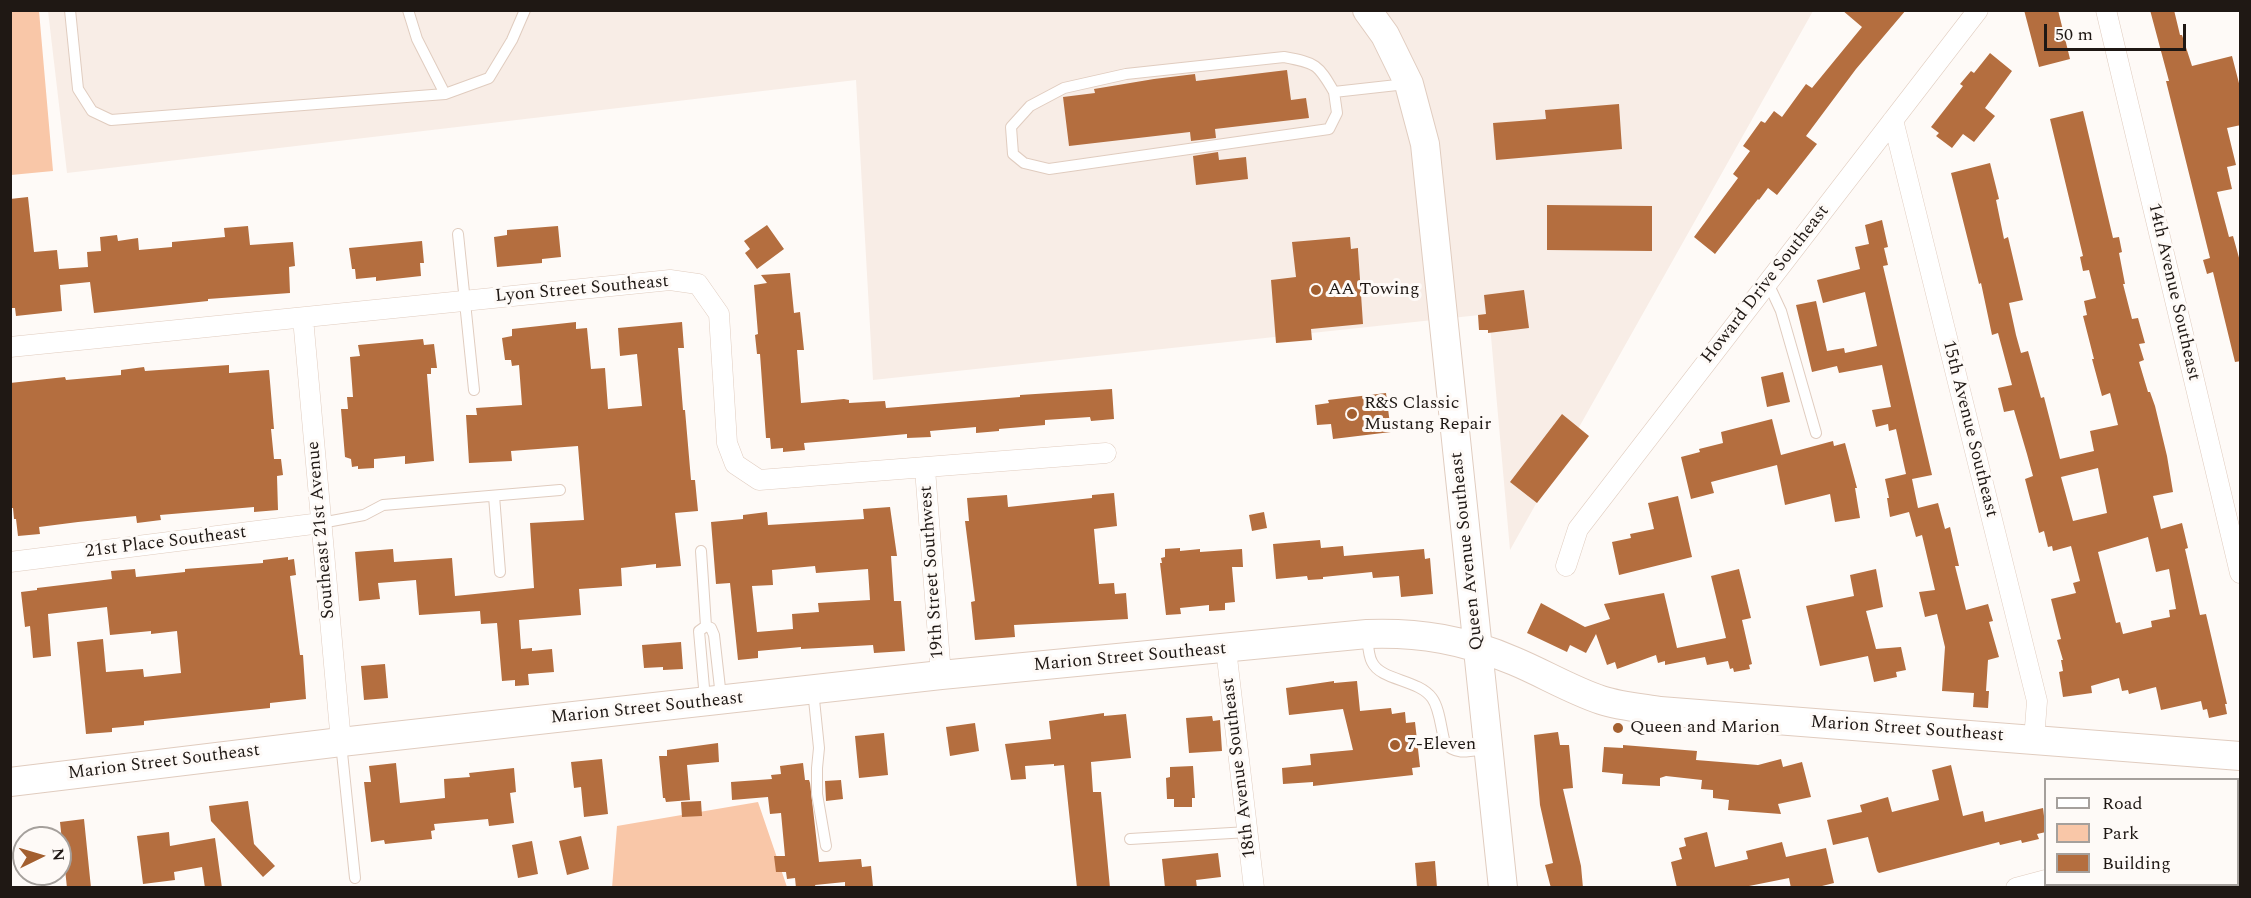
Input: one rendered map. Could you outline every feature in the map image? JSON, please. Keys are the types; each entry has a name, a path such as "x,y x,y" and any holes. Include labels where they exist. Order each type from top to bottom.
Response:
{"street":[{"name":"Queen Avenue Southeast","path":"1367,10 1385,34 1409,84 1425,144 1503,888"},
{"name":"Howard Drive Southeast","path":"1566,566 1578,529 1978,10"},
{"name":"14th Avenue Southeast","path":"2106,10 2241,573"},
{"name":"15th Avenue Southeast","path":"1893,120 2037,700 2034,740"},
{"name":"Lyon Street Southeast","path":"10,347 669,280 698,284 719,314 727,443 735,464 759,480 925,469 1106,453"},
{"name":"Southeast 21st Avenue","path":"303,318 341,742"},
{"name":"19th Street Southwest","path":"925,469 941,675"},
{"name":"21st Place Southeast","path":"10,562 321,523"},
{"name":"Marion Street Southeast","path":"10,782 341,742 941,675 1367,634 1442,637 1515,661 1565,686 1604,701 1648,709 2241,756"},
{"name":"18th Avenue Southeast","path":"1227,649 1254,888"},
{"path":"2016,888 2044,881"}],"lane":[{"path":"70,10 78,89 92,111 111,120 445,94 489,78 512,40 525,10"},
{"path":"408,10 417,39 445,94"},
{"path":"1284,57 1303,61 1320,69 1334,92 1337,113 1329,129 1049,169 1024,163 1013,154 1011,127 1030,106 1064,88 1126,74 1284,57"},
{"path":"1334,92 1409,84"},
{"path":"458,234 474,390"},
{"path":"1768,283 1781,312 1816,433"},
{"path":"321,523 363,515 383,505 560,490"},
{"path":"494,496 500,572"},
{"path":"701,551 706,627"},
{"path":"706,627 711,628 714,635 713,701 699,631 706,627"},
{"path":"1367,634 1370,660 1375,667 1422,689 1432,698 1445,743 1450,749 1456,752 1488,748"},
{"path":"813,690 819,748 817,794 826,846"},
{"path":"341,742 355,878"},
{"path":"1130,839 1248,832"}],"shaded area":[{"path":"48,11 1813,11 1510,550 1489,314 873,380 856,80 67,173"}],"green space":[{"path":"11,10 39,11 53,171 11,175"},
{"path":"758,802 787,887 612,888 617,826"}],"building":[{"path":"1842,10 1906,10 1856,69 1806,136 1817,144 1777,195 1768,188 1715,254 1694,237 1738,178 1733,174 1750,151 1743,146 1761,121 1765,123 1774,111 1782,117 1806,84 1812,88 1862,27"},
{"path":"2024,10 2058,10 2070,59 2039,67"},
{"path":"2150,10 2174,10 2180,35 2182,35 2192,66 2232,56 2241,91 2241,125 2227,128 2236,165 2227,167 2232,189 2217,192 2229,237 2233,236 2241,265 2241,361 2235,362 2213,272 2207,274 2203,260 2210,258"},
{"path":"1990,53 2012,71 1985,108 1995,116 1974,142 1963,134 1952,148 1936,136 1939,133 1931,127 1963,86 1960,84 1971,71 1974,73"},
{"path":"1287,70 1291,100 1306,98 1309,118 1215,129 1216,138 1191,141 1190,132 1069,146 1063,97 1095,93 1094,89 1195,74 1196,81"},
{"path":"1619,104 1622,149 1496,160 1493,123 1546,119 1545,110"},
{"path":"2083,111 2113,238 2119,237 2122,252 2119,253 2125,284 2123,284 2132,319 2138,318 2145,343 2139,344 2144,360 2139,362 2155,406 2167,456 2173,492 2153,496 2161,529 2182,523 2188,548 2185,549 2200,615 2206,614 2227,704 2225,704 2227,714 2209,718 2207,709 2203,710 2201,701 2161,710 2156,687 2129,694 2128,690 2122,691 2119,678 2091,686 2092,693 2063,697 2059,672 2063,671 2061,660 2063,660 2057,640 2061,639 2051,599 2076,593 2073,583 2080,581 2071,546 2053,551 2052,546 2048,547 2044,531 2039,533 2025,479 2033,476 2027,454 2014,410 2004,412 1998,388 2012,385 1998,333 1992,335 1981,283 1979,284 1951,173 1990,163 1999,199 1996,200 2004,239 2008,237 2023,300 2009,303 2021,353 2028,351 2041,398 2044,397 2060,459 2094,451 2090,431 2118,425 2110,393 2102,396 2092,359 2094,359 2083,316 2087,315 2084,301 2096,298 2089,270 2083,271 2080,257 2083,256 2050,119","holes":["2098,468 2107,513 2073,521 2061,477","2148,537 2156,572 2169,569 2176,609 2169,610 2170,617 2151,621 2152,627 2123,634 2120,622 2116,623 2098,552"]},
{"path":"1218,152 1219,160 1246,157 1248,179 1196,185 1193,156"},
{"path":"28,197 34,252 57,250 59,269 88,267 87,252 101,251 100,237 117,235 118,241 138,238 139,250 172,247 172,242 225,237 224,228 248,226 250,245 293,242 295,266 289,267 290,293 208,299 208,301 94,313 90,282 60,285 62,311 16,316 15,308 10,308 10,199"},
{"path":"1547,205 1652,206 1652,251 1547,250"},
{"path":"1882,220 1888,247 1884,248 1888,265 1883,266 1932,475 1912,479 1918,508 1938,503 1945,529 1950,527 1959,566 1955,566 1966,610 1988,604 1993,621 1989,622 1999,657 1988,660 1986,691 1989,691 1988,708 1973,707 1974,693 1942,691 1945,647 1937,614 1925,617 1919,592 1935,590 1922,535 1916,537 1909,512 1890,517 1885,479 1906,474 1896,429 1889,431 1888,424 1876,427 1872,410 1891,407 1882,365 1839,373 1837,366 1812,372 1796,305 1816,301 1827,351 1844,348 1845,353 1877,346 1865,292 1823,303 1817,280 1860,269 1855,247 1869,244 1865,225"},
{"path":"767,225 784,249 757,269 745,253 750,249 744,241"},
{"path":"558,226 561,257 542,259 542,263 497,267 494,237 507,235 507,230"},
{"name":"AA Towing","path":"1350,237 1351,249 1358,248 1363,324 1311,329 1312,340 1276,343 1271,280 1296,277 1292,242"},
{"path":"422,241 424,263 420,263 421,276 376,281 376,277 356,279 349,248"},
{"path":"790,273 794,313 800,312 804,350 797,350 801,403 844,399 849,400 849,403 885,401 886,408 1112,389 1114,419 1091,421 1090,417 1045,420 1045,425 999,429 999,431 976,433 976,427 930,431 931,437 907,438 907,434 804,443 805,450 783,452 783,448 771,449 770,438 766,438 760,354 757,354 755,335 758,334 754,285 767,283 761,275"},
{"path":"1524,290 1529,328 1488,333 1488,330 1479,330 1478,315 1486,314 1484,295"},
{"path":"576,322 576,329 587,328 591,369 605,368 608,409 642,406 637,354 620,356 618,328 682,322 684,348 678,348 683,410 685,410 691,480 695,480 698,511 675,513 681,566 656,568 656,564 621,568 622,586 579,589 581,615 519,620 521,649 532,648 532,651 552,649 554,672 528,674 529,685 515,686 515,680 502,681 497,623 481,624 480,611 419,615 416,580 378,583 380,599 359,601 355,552 393,549 394,562 452,558 455,596 534,588 530,523 584,520 578,446 511,451 512,461 469,463 466,415 477,415 476,408 522,405 519,365 512,366 511,360 505,360 502,338 512,336 512,329"},
{"path":"423,339 424,345 434,344 437,368 431,368 431,374 427,374 434,461 405,464 405,456 374,459 374,468 352,467 351,459 345,457 341,409 348,409 347,397 353,397 350,357 360,356 358,345"},
{"path":"229,365 229,373 269,370 274,459 281,459 283,475 277,476 278,510 254,512 254,507 160,515 161,520 137,523 136,516 39,527 40,534 18,536 16,519 14,519 13,508 11,508 10,383 65,377 66,380 121,375 121,370 144,367 145,371"},
{"path":"1783,372 1790,402 1767,407 1761,377"},
{"name":"R&S Classic Mustang Repair","path":"1386,393 1391,432 1333,439 1331,424 1317,425 1315,405 1329,403 1328,400"},
{"path":"1562,414 1589,436 1537,503 1510,482"},
{"path":"1772,419 1781,455 1833,441 1834,446 1845,443 1857,488 1855,488 1860,518 1835,522 1830,494 1785,505 1777,465 1711,482 1714,493 1691,499 1681,457 1700,452 1699,449 1723,443 1721,432"},
{"path":"1114,493 1117,526 1094,529 1099,584 1114,583 1115,594 1126,593 1128,619 1014,625 1015,637 975,640 971,602 975,601 965,521 969,521 967,498 1007,495 1008,507 1092,498 1092,495"},
{"path":"1678,496 1692,557 1619,575 1612,542 1631,538 1630,534 1654,529 1648,503"},
{"path":"890,507 897,556 891,556 894,601 901,601 905,651 874,653 873,645 801,649 801,647 758,651 758,658 738,660 730,583 716,584 711,522 743,519 743,515 767,512 768,525 864,519 863,509","holes":["815,566 816,573 868,569 870,600 818,603 819,612 792,614 793,629 757,632 752,586 773,585 772,570"]},
{"path":"1264,512 1267,528 1252,531 1249,515"},
{"path":"1320,540 1321,548 1343,546 1344,556 1424,549 1425,559 1430,558 1433,594 1401,597 1399,576 1373,578 1372,572 1323,577 1323,579 1308,580 1307,576 1276,579 1273,544"},
{"path":"1180,548 1180,551 1200,549 1200,552 1242,549 1243,567 1232,567 1235,602 1225,603 1225,610 1209,611 1209,605 1180,608 1181,614 1166,615 1161,558 1165,557 1165,549"},
{"path":"288,557 288,560 294,559 296,575 290,576 300,655 303,655 306,699 270,703 270,708 144,721 144,725 112,728 112,732 86,734 77,642 103,639 106,672 143,669 144,677 181,673 177,631 110,635 107,607 48,614 51,656 33,658 30,626 25,627 21,592 112,579 111,571 135,569 136,577 185,572 185,569 263,563 263,560"},
{"path":"1739,569 1751,618 1742,620 1752,664 1749,665 1750,669 1734,672 1733,668 1730,669 1728,661 1707,665 1705,657 1665,665 1665,661 1658,663 1656,655 1617,669 1615,662 1607,665 1596,634 1586,653 1570,645 1567,652 1527,633 1541,603 1585,627 1610,619 1604,604 1664,593 1677,648 1726,638 1711,576"},
{"path":"1876,569 1883,607 1866,611 1876,649 1901,647 1906,670 1896,672 1897,677 1874,682 1868,656 1820,666 1806,606 1854,596 1850,575"},
{"path":"681,642 683,669 644,668 642,645"},
{"path":"385,664 388,698 364,700 361,666"},
{"path":"1334,681 1334,683 1357,681 1360,711 1391,708 1392,714 1405,712 1406,723 1415,722 1420,767 1412,768 1413,775 1313,786 1313,782 1283,784 1282,768 1311,765 1310,754 1353,750 1343,709 1289,715 1286,688"},
{"path":"1104,713 1104,716 1126,714 1131,758 1091,762 1093,792 1101,792 1110,888 1077,888 1064,765 1025,766 1026,779 1011,780 1005,744 1051,739 1049,721"},
{"path":"1212,716 1213,721 1220,720 1222,751 1189,753 1186,718"},
{"path":"975,723 979,751 950,756 946,727"},
{"path":"1558,732 1560,745 1569,745 1573,788 1563,789 1581,866 1583,888 1551,888 1545,865 1553,863 1540,805 1534,735"},
{"path":"884,733 888,775 859,778 855,736"},
{"path":"718,743 719,762 687,765 690,800 666,802 663,798 659,756 667,756 667,750"},
{"path":"1623,745 1697,751 1696,760 1758,765 1781,759 1783,767 1802,762 1811,797 1778,804 1781,814 1728,810 1729,800 1713,798 1713,790 1701,789 1702,780 1666,776 1660,778 1660,786 1622,784 1623,774 1602,772 1604,747 1623,748"},
{"path":"602,759 608,814 584,817 581,787 574,788 571,762"},
{"path":"396,763 400,803 445,798 444,779 470,777 469,773 514,768 516,792 510,793 514,823 489,826 488,819 434,824 435,830 431,831 432,839 385,844 384,840 371,842 364,782 371,782 369,766"},
{"path":"803,763 805,780 809,780 810,783 819,862 861,859 862,867 871,866 873,887 845,888 845,882 815,885 816,888 796,888 795,878 787,879 786,872 776,872 774,856 785,856 781,813 770,814 768,797 732,800 731,782 772,779 771,775 781,774 780,766"},
{"path":"1951,765 1963,816 1983,811 1985,822 2043,808 2044,832 2037,834 2039,839 2000,845 1999,842 1879,873 1868,837 1833,845 1827,820 1862,812 1860,805 1888,797 1892,812 1939,800 1932,770"},
{"path":"1193,766 1195,798 1192,798 1192,807 1174,807 1174,799 1167,799 1166,778 1170,777 1170,767"},
{"path":"841,780 843,799 826,801 825,781"},
{"path":"248,801 254,844 275,866 263,877 211,821 209,806"},
{"path":"701,801 702,816 682,817 681,802"},
{"path":"84,819 91,888 67,888 67,886 72,886 72,826 60,826 60,822"},
{"path":"169,832 170,846 215,838 222,888 205,888 202,867 174,872 175,880 143,884 137,836"},
{"path":"1707,832 1715,867 1748,859 1746,851 1782,842 1786,857 1826,848 1834,883 1814,888 1791,888 1789,878 1739,888 1677,888 1671,862 1682,859 1679,848 1686,846 1684,838"},
{"path":"581,836 589,869 567,875 559,841"},
{"path":"532,841 538,874 518,878 512,845"},
{"path":"1218,853 1221,877 1196,880 1197,888 1165,888 1162,859"},
{"path":"1435,861 1437,888 1417,888 1415,863"}],"place":[{"name":"AA Towing","path":"1316,290"},
{"name":"R&S Classic Mustang Repair","path":"1352,414"},
{"name":"Queen and Marion","path":"1618,728"},
{"name":"7-Eleven","path":"1395,745"}]}
